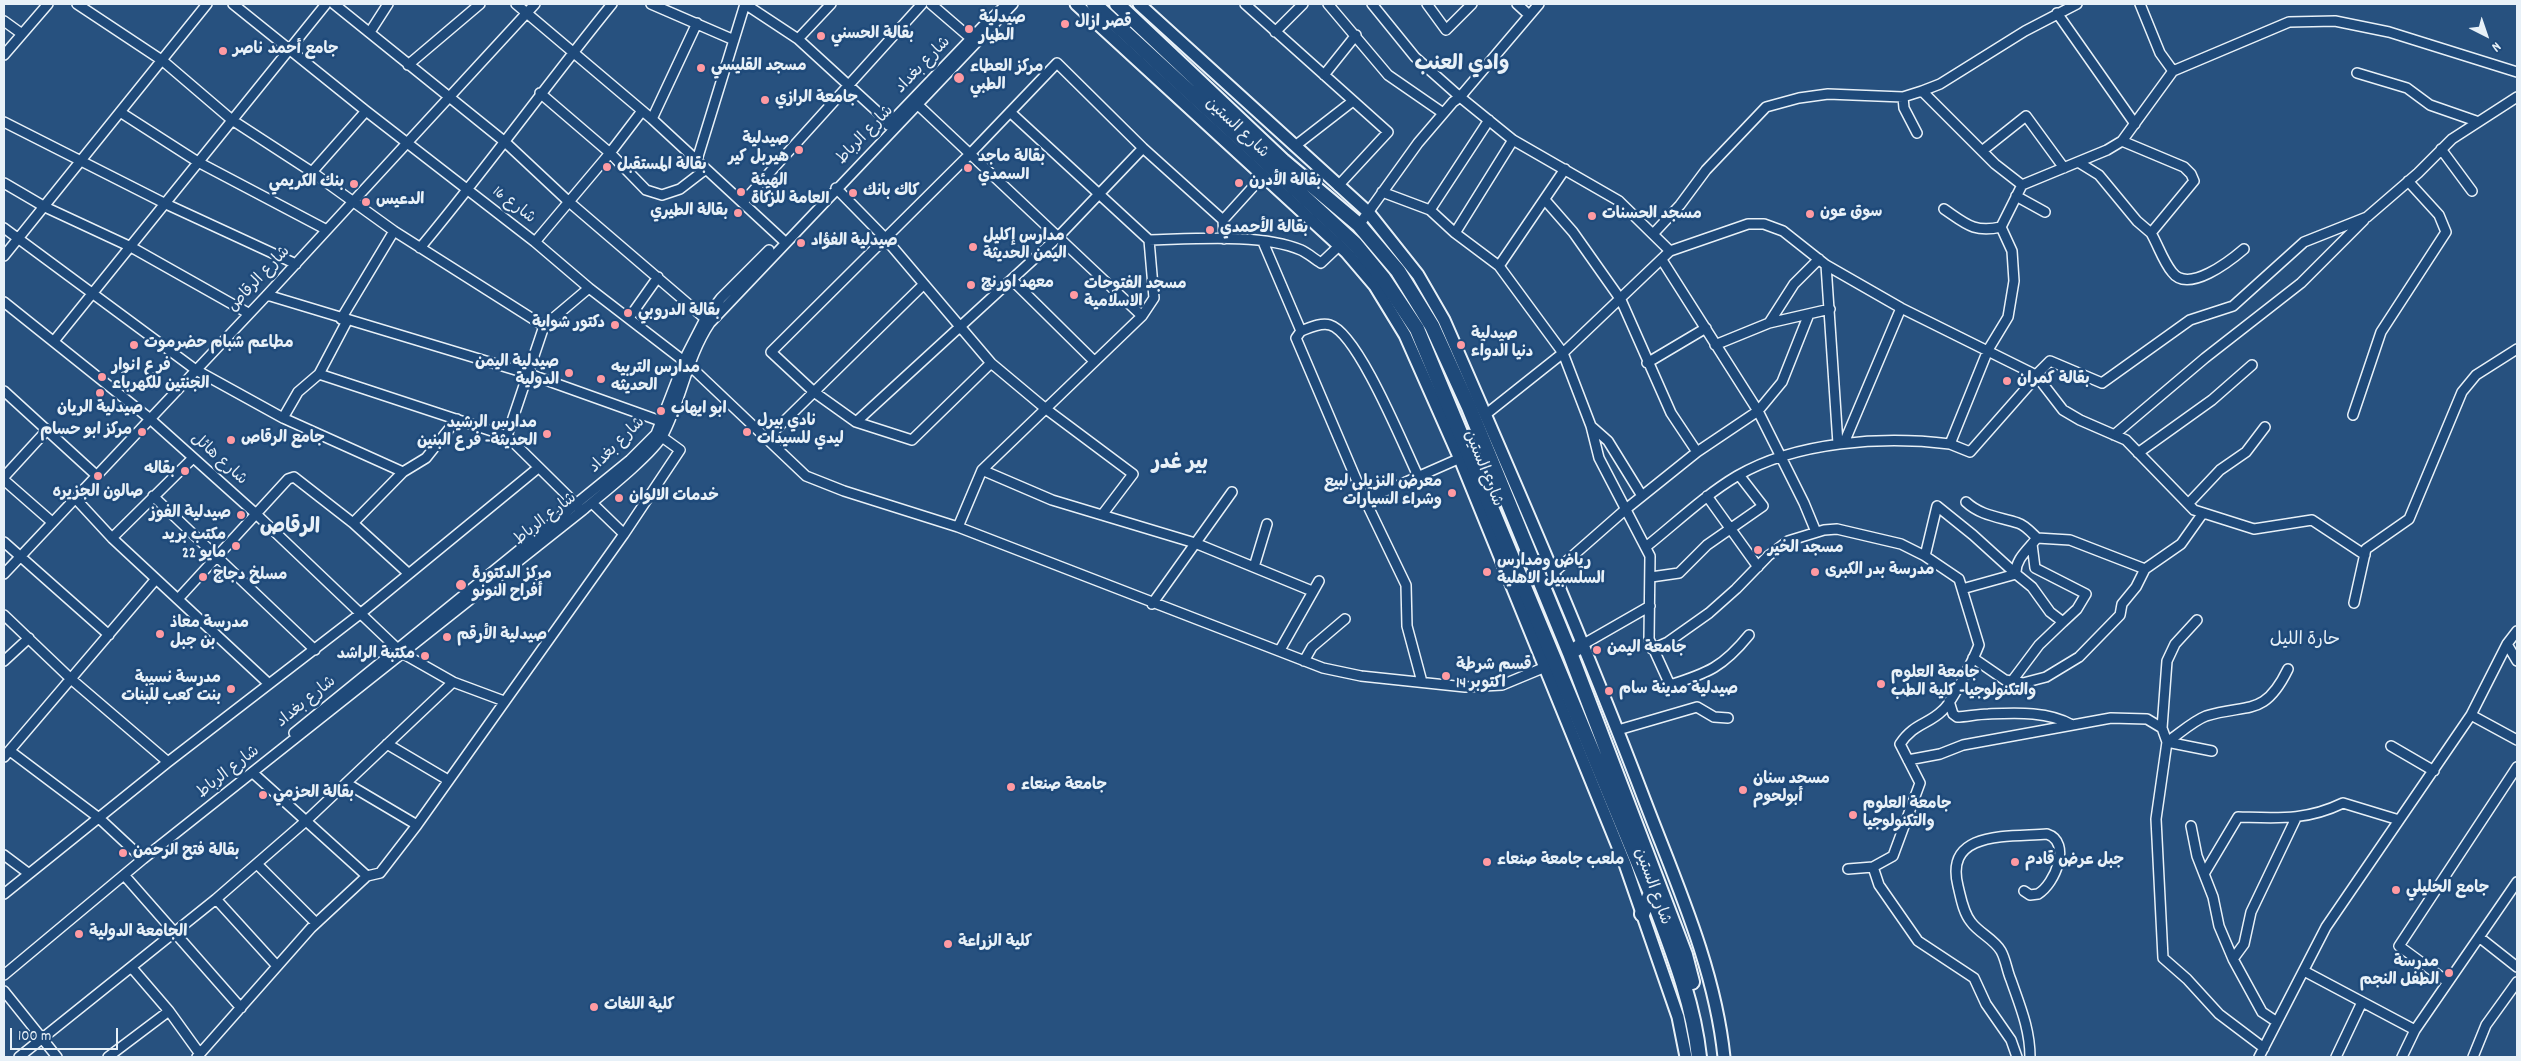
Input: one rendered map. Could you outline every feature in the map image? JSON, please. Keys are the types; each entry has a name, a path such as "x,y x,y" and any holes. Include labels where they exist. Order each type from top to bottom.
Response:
{"highway":[{"name":"شارع الستين","path":"1094,4 1141,56 1383,278 1417,329 1465,457 1544,651 1651,893 1682,977 1708,1057"},
{"name":"شارع الستين","path":"1117,4 1284,161 1359,225 1398,271 1432,326 1494,452 1685,955 1700,1033 1699,1057"},
{"path":"1152,36 1162,26"},
{"path":"1570,653 1582,645"},
{"path":"1642,914 1651,893"}],"main road":[{"name":"شارع الستين","path":"1076,4 1141,56 1262,177 1347,247"},
{"name":"شارع الستين","path":"1139,4 1368,212 1418,275 1444,320 1485,415 1494,452 1552,574 1618,730 1694,929 1716,1011 1724,1057"},
{"name":"شارع الستين","path":"1544,651 1543,668 1625,864 1678,1017 1686,1057"}],"street":[{"path":"4,55 48,4"},
{"path":"77,4 164,61 232,120 353,200 394,231 544,326"},
{"path":"4,256 120,112 164,61 207,4"},
{"name":"شارع 16","path":"234,4 366,111 535,242 589,288 687,363 806,476 844,491 958,527 1152,604 1280,650 1304,661 1361,676 1464,686 1502,685 1543,668"},
{"path":"54,341 326,4"},
{"path":"334,4 505,142 568,201 708,320"},
{"path":"370,32 388,4"},
{"path":"408,65 480,4"},
{"path":"516,4 652,119 783,240"},
{"name":"شارع الرقاص","path":"4,574 296,264 447,97 535,4"},
{"path":"420,248 468,190 540,93 612,4"},
{"path":"651,4 734,40"},
{"path":"698,160 745,4 798,39 892,125"},
{"path":"798,39 830,4"},
{"path":"743,202 922,4"},
{"path":"931,4 974,41"},
{"name":"شارع بغداد","path":"4,968 580,508 630,460 656,434 664,422 687,363 694,338 722,298 783,240 974,41 1007,4"},
{"name":"شارع الرباط","path":"783,240 836,188 892,125 917,104 974,41 1013,4"},
{"path":"1245,4 1388,132 1338,186"},
{"path":"1275,32 1303,4"},
{"path":"1328,4 1388,75 1443,113"},
{"path":"1372,4 1415,57 1460,97 1513,140 1565,168 1619,201 1654,233 1670,251"},
{"path":"1426,4 1446,30 1472,4"},
{"path":"1517,4 1529,15"},
{"path":"1359,225 1418,143 1539,4"},
{"path":"1654,233 1680,205 1706,170 1766,107 1799,98 1828,94 1903,97 1922,91 1940,84 2057,13 2077,4"},
{"path":"2140,4 2160,53 2173,70"},
{"path":"2057,13 2135,124"},
{"path":"4,21 22,34"},
{"path":"2001,227 2022,185 2078,162 2122,141 2173,70 2289,22 2335,21 2390,32 2517,72"},
{"path":"652,119 697,23"},
{"path":"1324,75 1356,35"},
{"path":"992,363 912,440 856,422 814,392 771,352 884,237 969,155 1057,63 1143,148 1223,220 1224,239"},
{"path":"2357,74 2407,88 2430,105 2476,121"},
{"path":"1922,91 1982,151 2022,185"},
{"path":"540,93 610,154 646,190 662,195 680,189 706,169"},
{"path":"1903,97 1904,108 1917,132"},
{"path":"2114,435 2205,358 2301,283 2367,217 2441,149 2476,121 2517,97"},
{"path":"1295,146 1353,101"},
{"path":"917,104 1142,316"},
{"path":"312,172 366,111"},
{"path":"535,242 610,154 642,111"},
{"path":"120,112 198,162 327,230"},
{"path":"958,527 982,470 1142,316 1154,298 1149,240 1010,112"},
{"path":"1982,151 2026,116 2064,168"},
{"path":"1430,210 1489,120"},
{"path":"4,122 166,204 296,264"},
{"path":"1455,233 1513,140"},
{"path":"2122,141 2184,167 2191,174 2194,181 2151,233"},
{"path":"856,422 1059,236 1143,148"},
{"path":"2441,149 2472,191"},
{"path":"2078,162 2099,175 2137,221 2151,233 2172,272 2179,278 2192,280 2223,266 2244,249"},
{"path":"1498,266 1545,200 1565,168"},
{"path":"1223,220 1262,177"},
{"path":"2353,415 2381,332 2446,232 2439,215 2408,181"},
{"path":"4,183 45,207 130,247 248,314"},
{"path":"836,188 884,237 960,328 992,363 1046,409 1133,474 1102,516"},
{"path":"1382,192 1430,210 1455,233 1498,266 1563,353 1591,426 1599,458 1647,546 1650,556 1651,577 1649,639 1670,685 1695,677 1722,664 1749,635"},
{"path":"2016,196 2044,212"},
{"path":"1545,200 1573,232 1621,300 1671,414 1696,452"},
{"path":"1944,209 1962,221 1983,231 2001,227"},
{"path":"1647,546 1708,496 1739,475 1782,457 1841,443 1917,440 1950,444 1970,452 2050,361 2102,383 2190,320 2233,306 2304,242 2367,217"},
{"path":"1485,415 1563,353 1621,300 1670,251 1748,224 1764,224 1783,231 1826,266 1901,308 2036,375 2063,410 2126,440 2194,510 2254,528 2312,520 2365,555"},
{"path":"1950,444 1988,350 2008,316 2014,280 2012,251 2001,227"},
{"path":"4,228 91,295 196,370 283,418 403,472"},
{"path":"283,418 298,392 319,374 344,320 394,231"},
{"path":"1149,240 1224,239 1277,243 1302,250 1321,263 1347,247"},
{"path":"1263,242 1301,332"},
{"path":"1769,323 1794,284 1819,259"},
{"path":"1662,260 1758,411 1782,457 1816,532"},
{"path":"1826,266 1841,443"},
{"path":"629,318 658,277"},
{"path":"1012,280 1094,362"},
{"path":"766,438 924,285"},
{"path":"507,436 544,326 589,288"},
{"path":"267,295 344,320 529,374 664,422"},
{"name":"شارع هائل","path":"4,302 150,418 255,513 399,651 453,682 504,701"},
{"path":"1841,443 1901,308"},
{"path":"1715,346 1769,323 1830,309"},
{"path":"1552,574 1626,509 1696,452 1758,411 1782,382 1809,314"},
{"path":"1418,476 1368,371 1347,340 1332,325 1323,324 1301,332 1296,338 1365,500 1406,585 1408,626 1422,682"},
{"path":"1647,363 1706,328"},
{"path":"2354,603 2366,549 2409,520 2462,392 2476,374 2517,349"},
{"path":"2138,453 2212,400 2252,365"},
{"path":"319,374 507,436 580,508"},
{"path":"4,391 96,475"},
{"path":"353,524 403,472 426,458 457,419"},
{"name":"شارع الرباط","path":"580,508 592,503 662,437 664,422"},
{"path":"1591,426 1608,441 1642,496"},
{"path":"2188,504 2220,470 2246,452 2265,427"},
{"path":"47,430 4,479 52,522"},
{"path":"132,968 169,1011 199,1056 316,923 367,876 380,873 417,825 624,534 680,450 662,437"},
{"path":"1365,500 1465,457"},
{"path":"112,538 193,458"},
{"path":"4,894 168,762 315,650 538,468"},
{"path":"982,470 1052,500 1195,543 1312,591"},
{"path":"1651,577 1679,573 1707,545 1763,506 1739,475"},
{"path":"178,599 218,557 255,513 288,479 294,477 353,524 409,574"},
{"path":"1152,604 1232,492"},
{"path":"154,496 315,650"},
{"path":"1708,496 1758,567"},
{"path":"75,498 112,538 269,684"},
{"path":"1966,502 1972,508 2002,520 2020,523 2035,541 2035,568 2086,594 2077,609 2039,646 2012,681"},
{"path":"592,503 624,534"},
{"path":"1926,556 1937,506 2032,586 2050,612 2064,622"},
{"path":"1973,658 2006,680 2023,683 2046,677 2079,657 2120,615 2122,604 2136,587 2145,569 2181,544 2203,513"},
{"path":"1254,567 1267,524"},
{"path":"1652,649 1668,642 1709,613 1788,540 1816,532 1837,529 1901,544 1926,556 1959,579 1979,645 1944,710 1908,731 1900,744 1920,783 1893,856 1873,867 1848,869"},
{"path":"2016,574 2016,569 2022,555 2035,541 2070,540 2145,569"},
{"path":"4,542 108,635"},
{"path":"1962,589 2016,574"},
{"path":"141,857 99,818 7,754 156,579"},
{"path":"1280,650 1319,581"},
{"path":"1582,645 1650,606"},
{"path":"4,615 71,679 168,762"},
{"path":"1304,661 1312,646 1345,619"},
{"path":"2197,620 2175,644 2167,661 2162,728 2167,742 2156,819 2163,958 2187,979 2220,1014 2264,1048"},
{"path":"2259,1057 2326,926 2471,715 2507,644 2517,631"},
{"path":"4,661 29,638"},
{"path":"2507,644 2517,660"},
{"name":"شارع الرباط","path":"4,975 124,875 141,857 253,774 399,651"},
{"path":"2167,742 2205,717 2247,709 2264,701 2278,689 2288,669"},
{"path":"19,1057 176,933 257,864 307,820 453,682"},
{"path":"1949,701 1953,714 1957,717 1986,714 2036,714 2056,718 2072,725"},
{"path":"1618,730 1697,707 1714,716 1728,718"},
{"path":"2471,715 2517,740"},
{"path":"1908,760 1940,754 1963,745 2111,718 2147,719 2162,728"},
{"path":"2167,742 2212,751"},
{"path":"387,744 448,780"},
{"path":"2391,746 2434,771"},
{"path":"2448,982 2400,946 2517,767"},
{"path":"253,774 307,820 367,876"},
{"path":"346,783 417,825"},
{"path":"2204,874 2238,817 2296,818 2324,812 2343,803 2399,820"},
{"path":"2233,959 2244,944 2251,912 2296,818"},
{"path":"2191,826 2204,874 2213,897 2219,926 2233,959 2262,1012 2277,1022"},
{"path":"2024,891 2030,895 2038,894 2051,882 2059,852 2059,842 2054,836 2047,834 1988,839 1966,848 1957,857 1954,874 1962,903 1971,922 2001,952 2023,1012 2030,1038 2030,1057"},
{"path":"4,856 28,873"},
{"path":"257,864 316,923"},
{"path":"1873,867 1879,885 1918,941 1974,978 1986,1004 2011,1040 2017,1057"},
{"path":"124,875 241,1008"},
{"path":"2402,1057 2416,1030 2517,882"},
{"path":"216,899 277,966"},
{"path":"2479,937 2517,967"},
{"path":"2304,971 2416,1030"},
{"path":"2472,1057 2486,1026 2517,982"},
{"path":"4,991 57,1057"},
{"path":"2336,1057 2362,1002"},
{"path":"108,1057 169,1011"}],"place":[{"name":"قصر ازال","path":"1065,24"},
{"name":"صيدلية الطيار","path":"969,29"},
{"name":"بقالة الحسني","path":"821,36"},
{"name":"جامع أحمد ناصر","path":"223,51"},
{"name":"مسجد القليسي","path":"701,68"},
{"name":"مركز العطاء الطبي","path":"959,78"},
{"name":"جامعة الرازي","path":"765,100"},
{"name":"صيدلية هيربل كير","path":"799,150"},
{"name":"بقالة المستقبل","path":"607,167"},
{"name":"بقالة ماجد السمدي","path":"968,168"},
{"name":"بقالة الأدرن","path":"1239,183"},
{"name":"بنك الكريمي","path":"354,184"},
{"name":"الهيئة العامة للزكاة","path":"741,192"},
{"name":"كاك بانك","path":"853,193"},
{"name":"الدعيس","path":"366,202"},
{"name":"بقالة الطيري","path":"738,213"},
{"name":"سوق عون","path":"1810,214"},
{"name":"مسجد الحسنات","path":"1592,216"},
{"name":"بقالة الأحمدي","path":"1210,230"},
{"name":"صيدلية الفؤاد","path":"801,243"},
{"name":"مدارس إكليل اليمن الحديثة","path":"973,247"},
{"name":"معهد اورنج","path":"971,285"},
{"name":"مسجد الفتوحات الاسلامية","path":"1074,295"},
{"name":"بقالة الدروبي","path":"628,313"},
{"name":"دكتور شواية","path":"615,325"},
{"name":"مطاعم شبام حضرموت","path":"134,345"},
{"name":"صيدلية دنيا الدواء","path":"1461,345"},
{"name":"صيدلية اليمن الدولية","path":"569,373"},
{"name":"فرع انوار الجنتين للكهرباء","path":"102,377"},
{"name":"مدارس التربيه الحديثه","path":"601,379"},
{"name":"بقالة كمران","path":"2007,381"},
{"name":"صيدلية الريان","path":"100,393"},
{"name":"ابو ايهاب","path":"661,411"},
{"name":"مركز ابو حسام","path":"142,432"},
{"name":"نادي بيرل ليدي للسيدات","path":"747,432"},
{"name":"مدارس الرشيد الحديثة- فرع البنين","path":"547,434"},
{"name":"جامع الرقاص","path":"231,440"},
{"name":"بقاله","path":"185,471"},
{"name":"صالون الجزيره","path":"98,476"},
{"name":"معرض النزيلي لبيع وشراء السيارات","path":"1452,493"},
{"name":"خدمات الالوان","path":"619,498"},
{"name":"صيدلية الفوز","path":"241,515"},
{"name":"مكتب بريد 22 مايو","path":"236,546"},
{"name":"مسجد الخير","path":"1758,550"},
{"name":"رياض ومدارس السلسبيل الاهلية","path":"1487,572"},
{"name":"مدرسة بدر الكبرى","path":"1815,572"},
{"name":"مسلخ دجاج","path":"203,577"},
{"name":"مركز الدكتورة أفراح النونو","path":"461,585"},
{"name":"مدرسة معاذ بن جبل","path":"160,634"},
{"name":"صيدلية الأرقم","path":"447,637"},
{"name":"جامعة اليمن","path":"1597,650"},
{"name":"مكتبة الراشد","path":"425,656"},
{"name":"قسم شرطة 14 اكتوبر","path":"1446,676"},
{"name":"جامعة العلوم والتكنولوجيا- كلية الطب","path":"1881,684"},
{"name":"مدرسة نسيبة بنت كعب للبنات","path":"231,689"},
{"name":"صيدلية مدينة سام","path":"1609,691"},
{"name":"جامعة صنعاء","path":"1011,787"},
{"name":"مسجد سنان أبولحوم","path":"1743,790"},
{"name":"بقالة الحزمي","path":"263,795"},
{"name":"جامعة العلوم والتكنولوجيا","path":"1853,815"},
{"name":"بقالة فتح الرحمن","path":"123,853"},
{"name":"ملعب جامعة صنعاء","path":"1487,862"},
{"name":"جبل عرض قادم","path":"2015,862"},
{"name":"جامع الحليلي","path":"2396,890"},
{"name":"الجامعة الدولية","path":"79,934"},
{"name":"كلية الزراعة","path":"948,944"},
{"name":"مدرسة الطفل النجم","path":"2449,973"},
{"name":"كلية اللغات","path":"594,1007"}],"district":[{"name":"وادي العنب","path":"1462,66"},
{"name":"بير غدر","path":"1180,465"},
{"name":"الرقاص","path":"290,529"},
{"name":"حارة الليل","path":"2305,642"}]}
